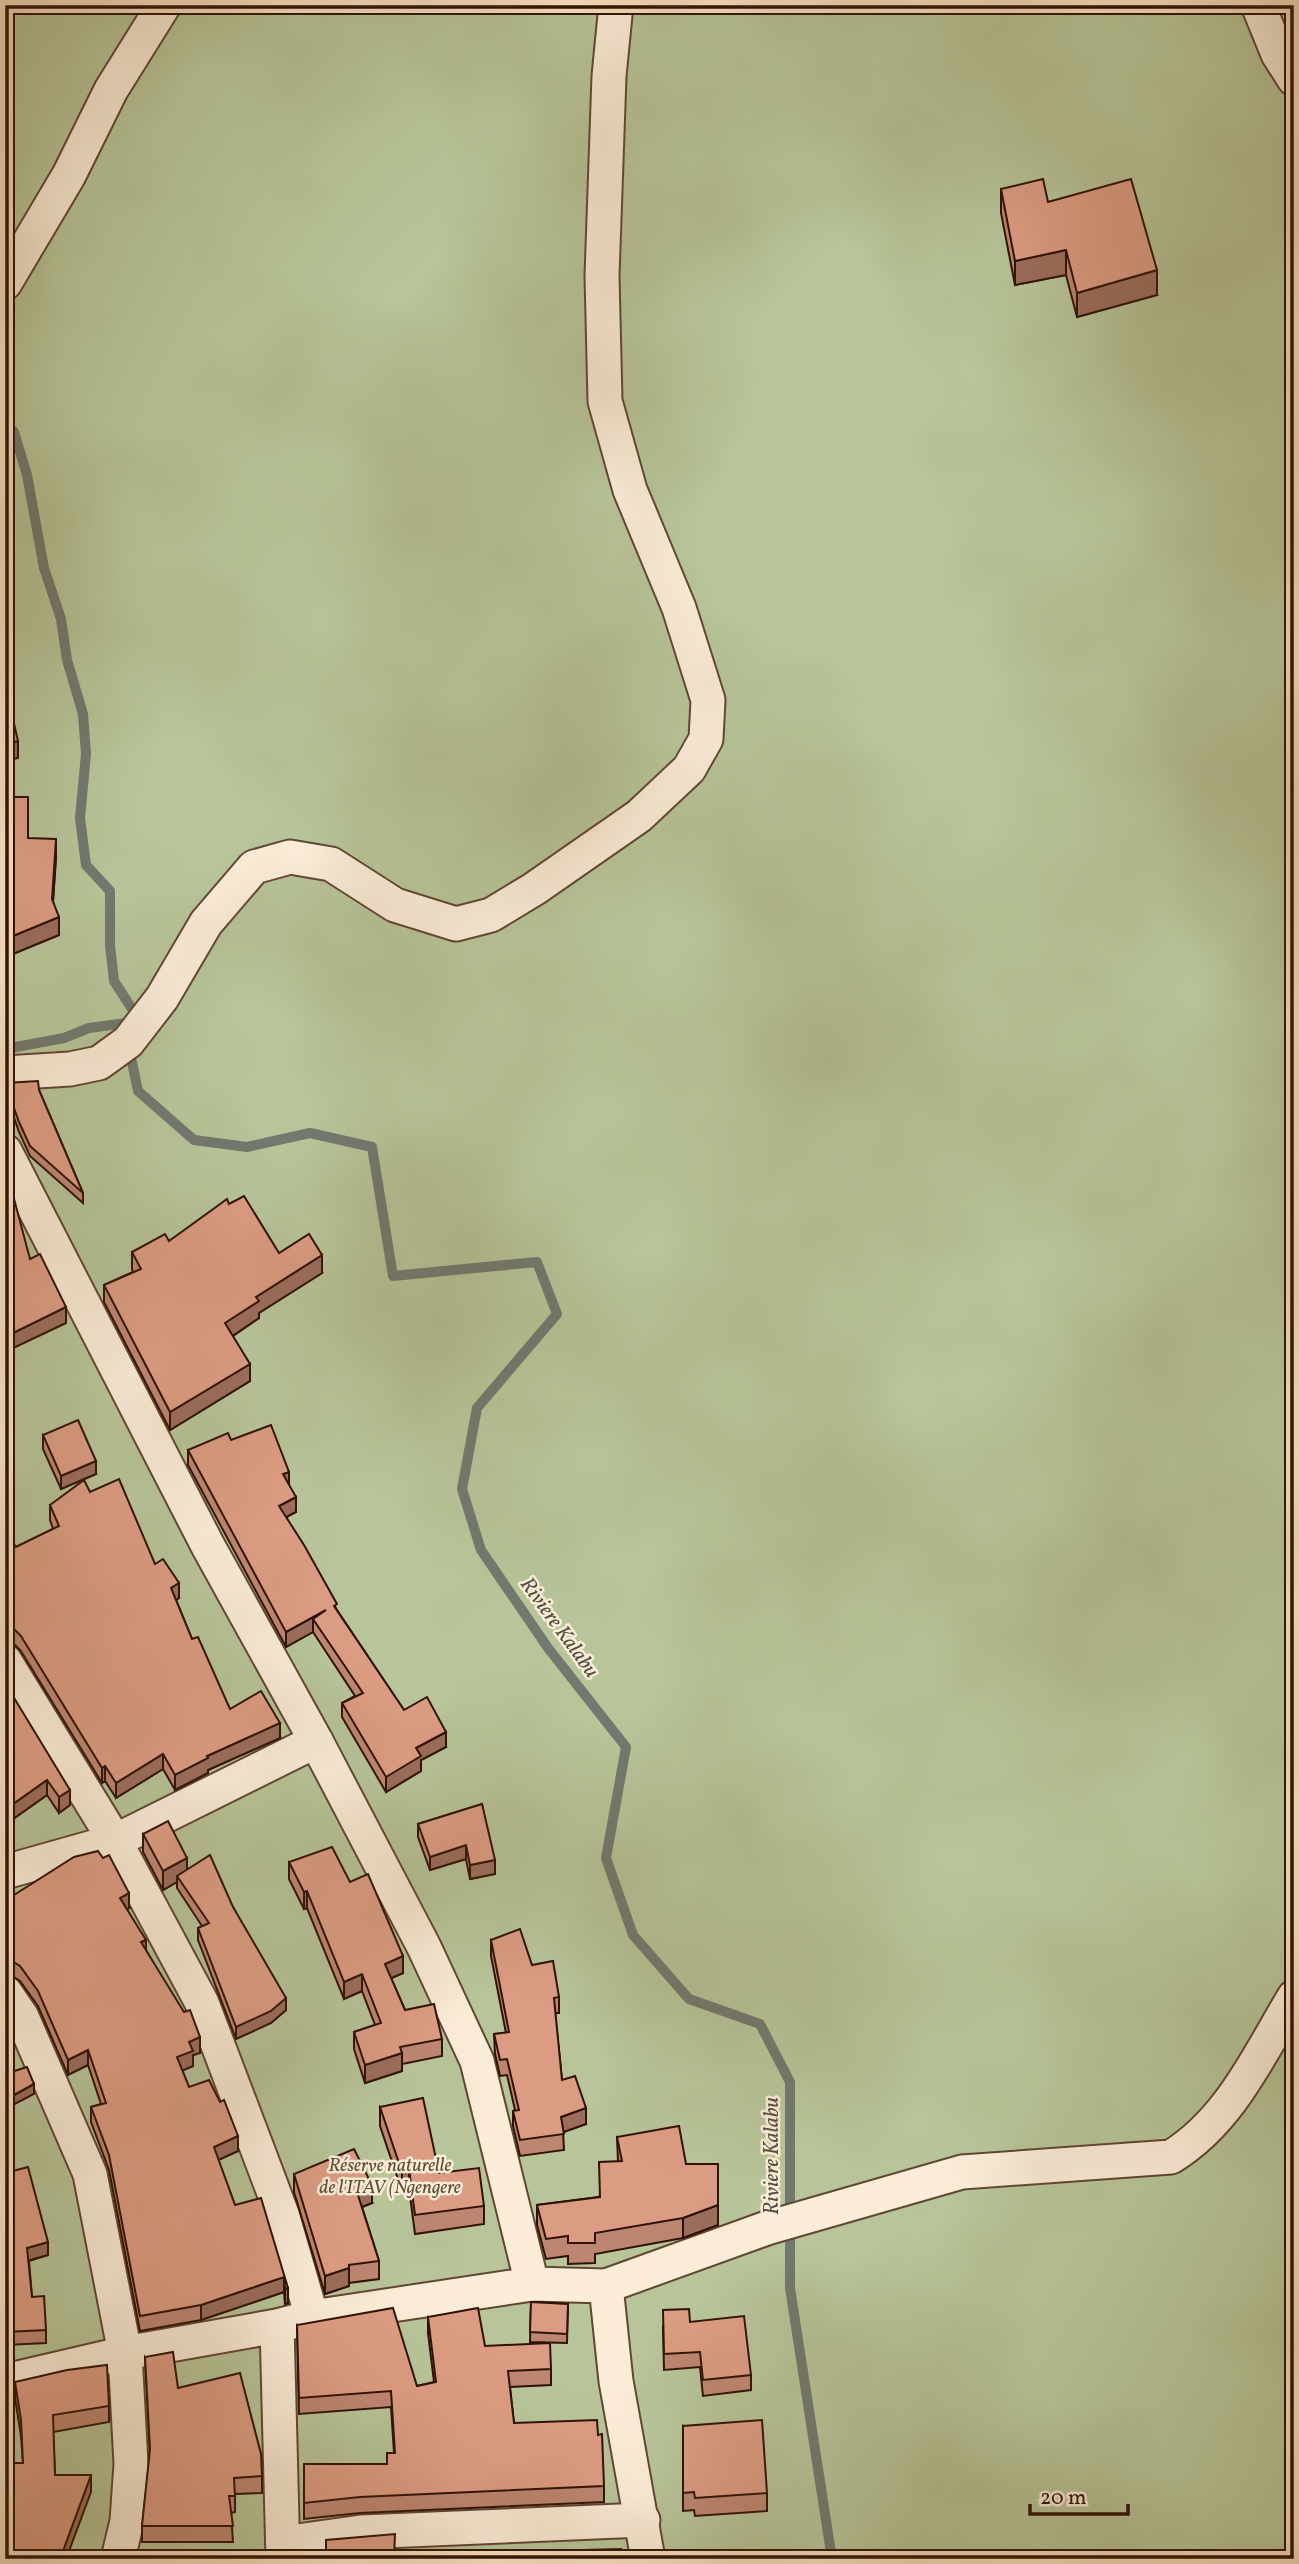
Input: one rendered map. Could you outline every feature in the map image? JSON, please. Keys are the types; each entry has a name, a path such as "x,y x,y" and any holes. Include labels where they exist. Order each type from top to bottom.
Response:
{"street":[{"path":"5,283 69,175 111,90 164,5"},
{"path":"5,1073 70,1069 99,1063 128,1042 162,998 206,923 254,867 289,858 331,864 395,905 456,924 491,915 534,889 639,816 689,769 706,738 708,700 679,608 630,490 605,401 602,262 609,76 616,5"},
{"path":"1258,5 1278,54 1294,79"},
{"path":"5,1151 208,1546 316,1741 424,1947 477,2061 532,2284"},
{"path":"5,1661 115,1842 202,2003 282,2214 312,2316"},
{"path":"5,1872 115,1842 316,1741"},
{"path":"5,1992 22,2017 90,2174 125,2353 131,2464 127,2521 118,2559"},
{"path":"5,2381 125,2353 277,2326 312,2316 532,2284 606,2286 796,2220 962,2172 1171,2157 1197,2141 1232,2101 1294,1997"},
{"path":"606,2286 616,2381 648,2559"},
{"path":"277,2326 283,2551 643,2520"}],"green space":[{"name":"Réserve naturelle de l'ITAV (Ngengere","path":"5,5 1294,7 1294,2559 5,2559"}],"building":[{"path":"1043,179 1048,202 1131,179 1157,270 1077,293 1066,250 1015,261 1001,189"},
{"path":"5,684 18,741 5,744"},
{"path":"5,797 28,797 28,838 56,839 52,899 59,917 13,936 11,931 5,934"},
{"path":"38,1081 39,1090 83,1193 30,1146 5,1083"},
{"path":"5,1178 12,1191 30,1259 40,1254 66,1307 5,1337"},
{"path":"244,1196 279,1253 309,1234 322,1255 256,1297 259,1301 225,1323 250,1364 170,1412 104,1285 141,1269 132,1252 165,1234 169,1241 227,1199 229,1204"},
{"path":"78,1420 96,1461 61,1476 43,1435"},
{"path":"271,1425 289,1472 283,1474 296,1497 279,1506 337,1604 334,1606 404,1710 427,1697 446,1732 416,1748 421,1756 386,1777 342,1703 363,1693 313,1619 326,1610 286,1632 188,1450 228,1433 231,1440"},
{"path":"119,1479 155,1564 163,1559 179,1583 171,1588 192,1639 198,1637 230,1709 261,1691 280,1723 207,1756 208,1758 175,1775 163,1754 116,1783 105,1766 102,1768 21,1636 14,1629 5,1627 5,1539 11,1539 16,1547 59,1526 50,1505 84,1480 90,1492"},
{"path":"5,1683 70,1790 59,1797 47,1780 13,1804 5,1793"},
{"path":"482,1804 495,1860 470,1865 466,1845 430,1857 418,1824"},
{"path":"168,1821 187,1858 163,1871 143,1834"},
{"path":"332,1847 350,1882 368,1874 403,1956 385,1964 405,2010 434,2004 442,2039 400,2047 402,2053 365,2065 354,2032 381,2023 362,1974 344,1982 307,1891 304,1892 289,1862"},
{"path":"98,1851 103,1858 109,1855 129,1893 120,1898 146,1940 141,1942 184,2012 190,2010 200,2037 189,2042 193,2051 177,2057 189,2087 209,2080 220,2102 224,2100 238,2136 214,2147 235,2205 261,2198 288,2288 285,2289 284,2277 201,2305 140,2316 109,2155 91,2107 106,2103 88,2050 68,2060 38,1991 20,1966 5,1955 5,1882 14,1895 74,1857"},
{"path":"210,1855 233,1907 286,1998 271,2011 236,2027 198,1928 209,1923 177,1876"},
{"path":"520,1929 532,1965 553,1961 559,1997 554,1998 562,2080 575,2076 586,2108 561,2117 564,2134 520,2140 513,2111 519,2110 507,2059 500,2060 494,2034 509,2032 491,1940"},
{"path":"27,2067 34,2084 5,2100 5,2074"},
{"path":"423,2098 439,2173 479,2168 484,2206 415,2215 409,2169 402,2172 380,2107"},
{"path":"679,2126 686,2164 718,2164 718,2205 683,2218 595,2233 595,2243 568,2243 568,2236 546,2239 537,2205 600,2197 599,2162 622,2161 617,2137"},
{"path":"354,2149 372,2185 357,2192 379,2261 349,2265 349,2268 325,2276 294,2174"},
{"path":"28,2167 48,2242 27,2248 32,2297 44,2296 46,2330 6,2332 5,2173"},
{"path":"531,2302 568,2304 567,2334 530,2332"},
{"path":"393,2308 417,2386 436,2382 428,2317 478,2308 485,2346 550,2343 551,2369 508,2371 514,2423 597,2420 598,2435 602,2434 604,2486 360,2497 304,2503 304,2464 387,2464 387,2453 395,2453 391,2391 299,2398 297,2325"},
{"path":"689,2309 690,2322 744,2316 751,2375 703,2380 700,2352 664,2354 663,2310"},
{"path":"173,2352 178,2388 240,2373 261,2454 262,2476 234,2478 235,2496 229,2496 233,2526 142,2526 150,2449 145,2357"},
{"path":"107,2365 109,2406 53,2415 55,2475 91,2475 60,2559 5,2559 5,2463 23,2463 21,2420 15,2382 67,2370"},
{"path":"762,2420 767,2493 695,2498 694,2492 683,2493 683,2426"},
{"path":"395,2534 394,2559 326,2559 326,2540"},
{"path":"621,2549 621,2559 583,2559 583,2550"},
{"path":"528,2551 529,2559 477,2559 477,2556"},
{"path":"214,2553 254,2555 254,2559 213,2559"}],"waterway":[{"path":"5,423 14,432 27,475 44,568 61,619 67,660 83,714 86,754 80,818 86,865 110,891 110,945 114,981 136,1015 132,1018"},
{"path":"5,1049 64,1038 89,1028 126,1023"},
{"name":"Riviere Kalabu","path":"129,1048 138,1091 194,1140 247,1147 310,1133 372,1147 393,1276 537,1262 557,1314 477,1408 462,1489 481,1550 548,1648 626,1747 606,1858 633,1935 689,1999 760,2024 790,2082 790,2288 832,2559"}]}
